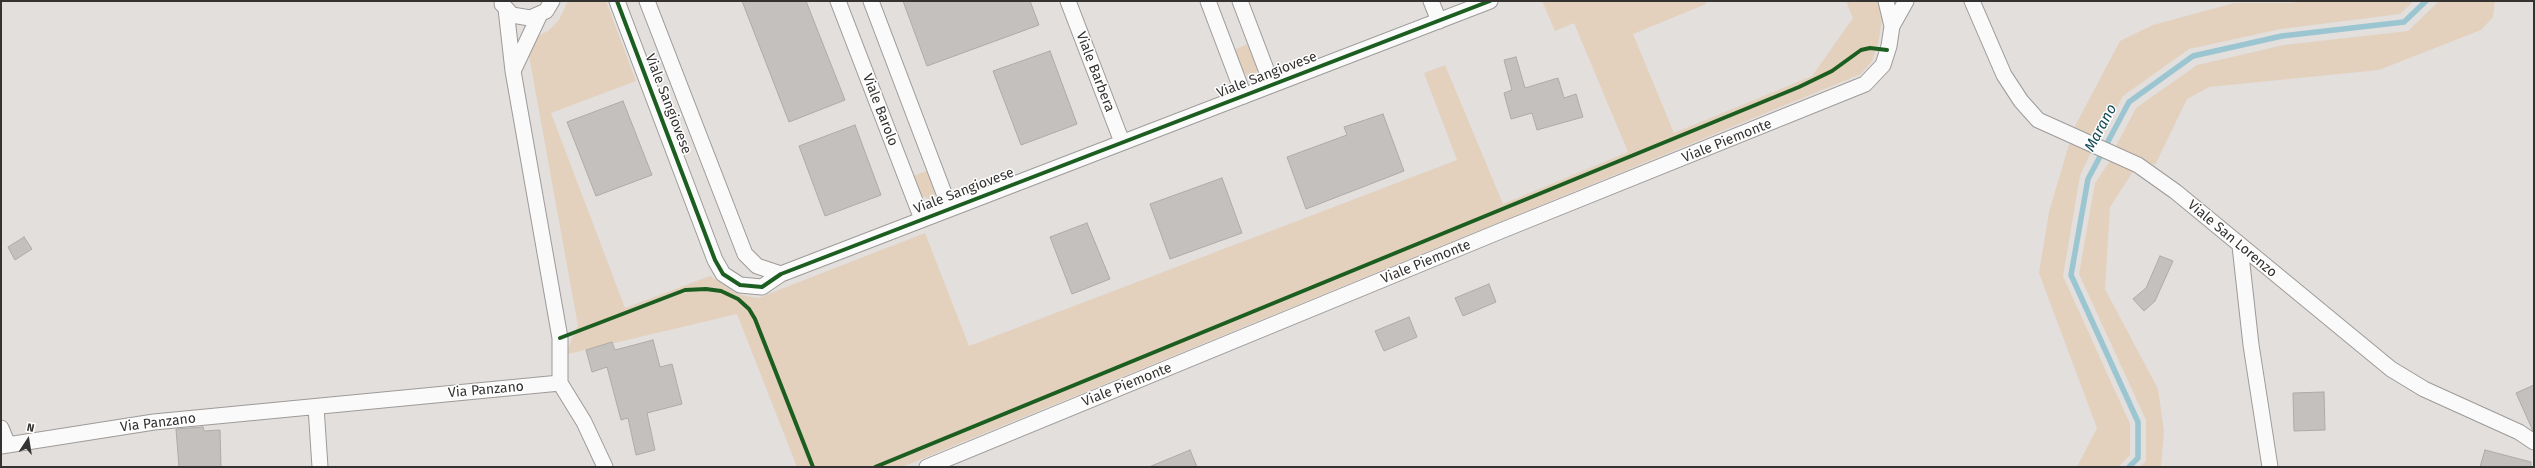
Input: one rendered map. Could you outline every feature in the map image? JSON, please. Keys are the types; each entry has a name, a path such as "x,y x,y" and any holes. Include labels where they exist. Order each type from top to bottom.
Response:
{"street":[{"path":"513,71 539,16 546,11 552,1"},
{"name":"Viale Sangiovese","path":"617,1 715,260 723,274 740,285 762,287 781,274 1439,20 1465,6 1490,1"},
{"name":"Viale Sangiovese","path":"647,1 744,254 757,266 781,274"},
{"name":"Viale Barolo","path":"838,1 922,220"},
{"path":"871,1 950,209"},
{"name":"Viale Barbera","path":"1068,1 1122,142"},
{"path":"1208,1 1244,96"},
{"path":"1240,1 1272,85"},
{"path":"1431,1 1439,20"},
{"name":"Viale Piemonte","path":"1886,1 1892,26"},
{"name":"Viale Piemonte","path":"927,467 1865,84 1883,65 1892,26 1906,1"},
{"name":"Viale San Lorenzo","path":"1972,1 2004,75 2021,101 2038,120 2058,131 2085,140 2138,165 2176,192 2391,369 2424,389 2519,432 2534,442"},
{"path":"503,5 521,18 539,16"},
{"path":"503,5 513,71 560,338 560,383 584,422 605,467"},
{"path":"2240,246 2251,345 2270,467"},
{"name":"Via Panzano","path":"5,445 154,422 560,383"},
{"path":"316,407 320,467"},
{"path":"1,428 5,445"}],"shaded area":[{"path":"568,1 606,1 636,81 551,113 625,308 710,276 737,294 758,298 925,233 969,346 1457,160 1424,73 1445,65 1503,204 1628,152 1574,23 1555,31 1542,1 1705,1 1706,4 1633,34 1674,133 1812,76 1853,18 1846,1 1880,1 1882,20 1878,44 1872,61 1861,74 902,467 797,467 737,314 568,354 567,350 578,326 528,50 532,39 548,31 559,20"},
{"path":"2299,1 2414,1 2400,14 2281,29 2189,49 2123,96 2099,141 2074,128 2120,41 2153,25 2234,3 2293,3"},
{"path":"2439,1 2495,1 2493,17 2481,30 2379,70 2209,87 2187,99 2155,165 2115,148 2136,108 2197,65 2284,45 2408,31"},
{"path":"1250,43 1259,65 1254,78 1242,72 1234,50"},
{"path":"2070,141 2092,150 2080,176 2063,276 2130,424 2130,455 2118,467 2077,467 2097,428 2039,273 2049,212"},
{"path":"2112,158 2134,170 2110,207 2105,289 2158,389 2164,431 2161,467 2140,467 2146,461 2146,420 2079,274 2095,183"},
{"path":"929,170 936,190 932,201 921,195 913,176"}],"building":[{"path":"742,1 806,1 845,100 789,122"},
{"path":"903,1 1030,1 1039,25 927,66"},
{"path":"1050,51 1077,124 1021,145 993,71"},
{"path":"1516,57 1525,88 1558,78 1564,98 1576,94 1583,117 1537,130 1532,113 1511,119 1504,93 1512,90 1504,60"},
{"path":"623,101 652,175 596,196 567,122"},
{"path":"1383,114 1404,171 1306,209 1287,157 1347,135 1344,127"},
{"path":"855,125 881,195 825,216 799,146"},
{"path":"1222,178 1242,233 1170,259 1150,204"},
{"path":"1087,223 1110,279 1072,294 1050,237"},
{"path":"24,237 32,249 15,260 8,247"},
{"path":"2160,256 2173,261 2155,301 2144,311 2133,299 2146,288"},
{"path":"1489,284 1496,302 1463,316 1455,298"},
{"path":"1409,317 1417,337 1384,351 1375,331"},
{"path":"653,340 660,367 672,364 682,404 647,413 655,450 636,455 628,418 621,420 607,367 592,372 586,350 612,342 615,350"},
{"path":"2534,385 2534,431 2533,431 2516,393"},
{"path":"2324,392 2325,430 2294,431 2293,393"},
{"path":"203,427 204,431 220,430 221,467 179,467 176,429"},
{"path":"1190,450 1197,467 1149,467"},
{"path":"2485,450 2531,462 2531,467 2480,467"}],"waterway":[{"name":"Marano","path":"2129,467 2138,458 2138,422 2071,275 2088,179 2129,102 2193,56 2282,36 2404,22 2426,1"}],"cycle path":[{"path":"617,1 715,260 723,274 740,285 762,287 781,274 1490,1"},
{"path":"875,467 1799,87 1832,71 1861,50 1870,48 1887,50"},
{"path":"560,338 685,290 706,289 721,291 738,299 749,309 755,319 813,467"}]}
